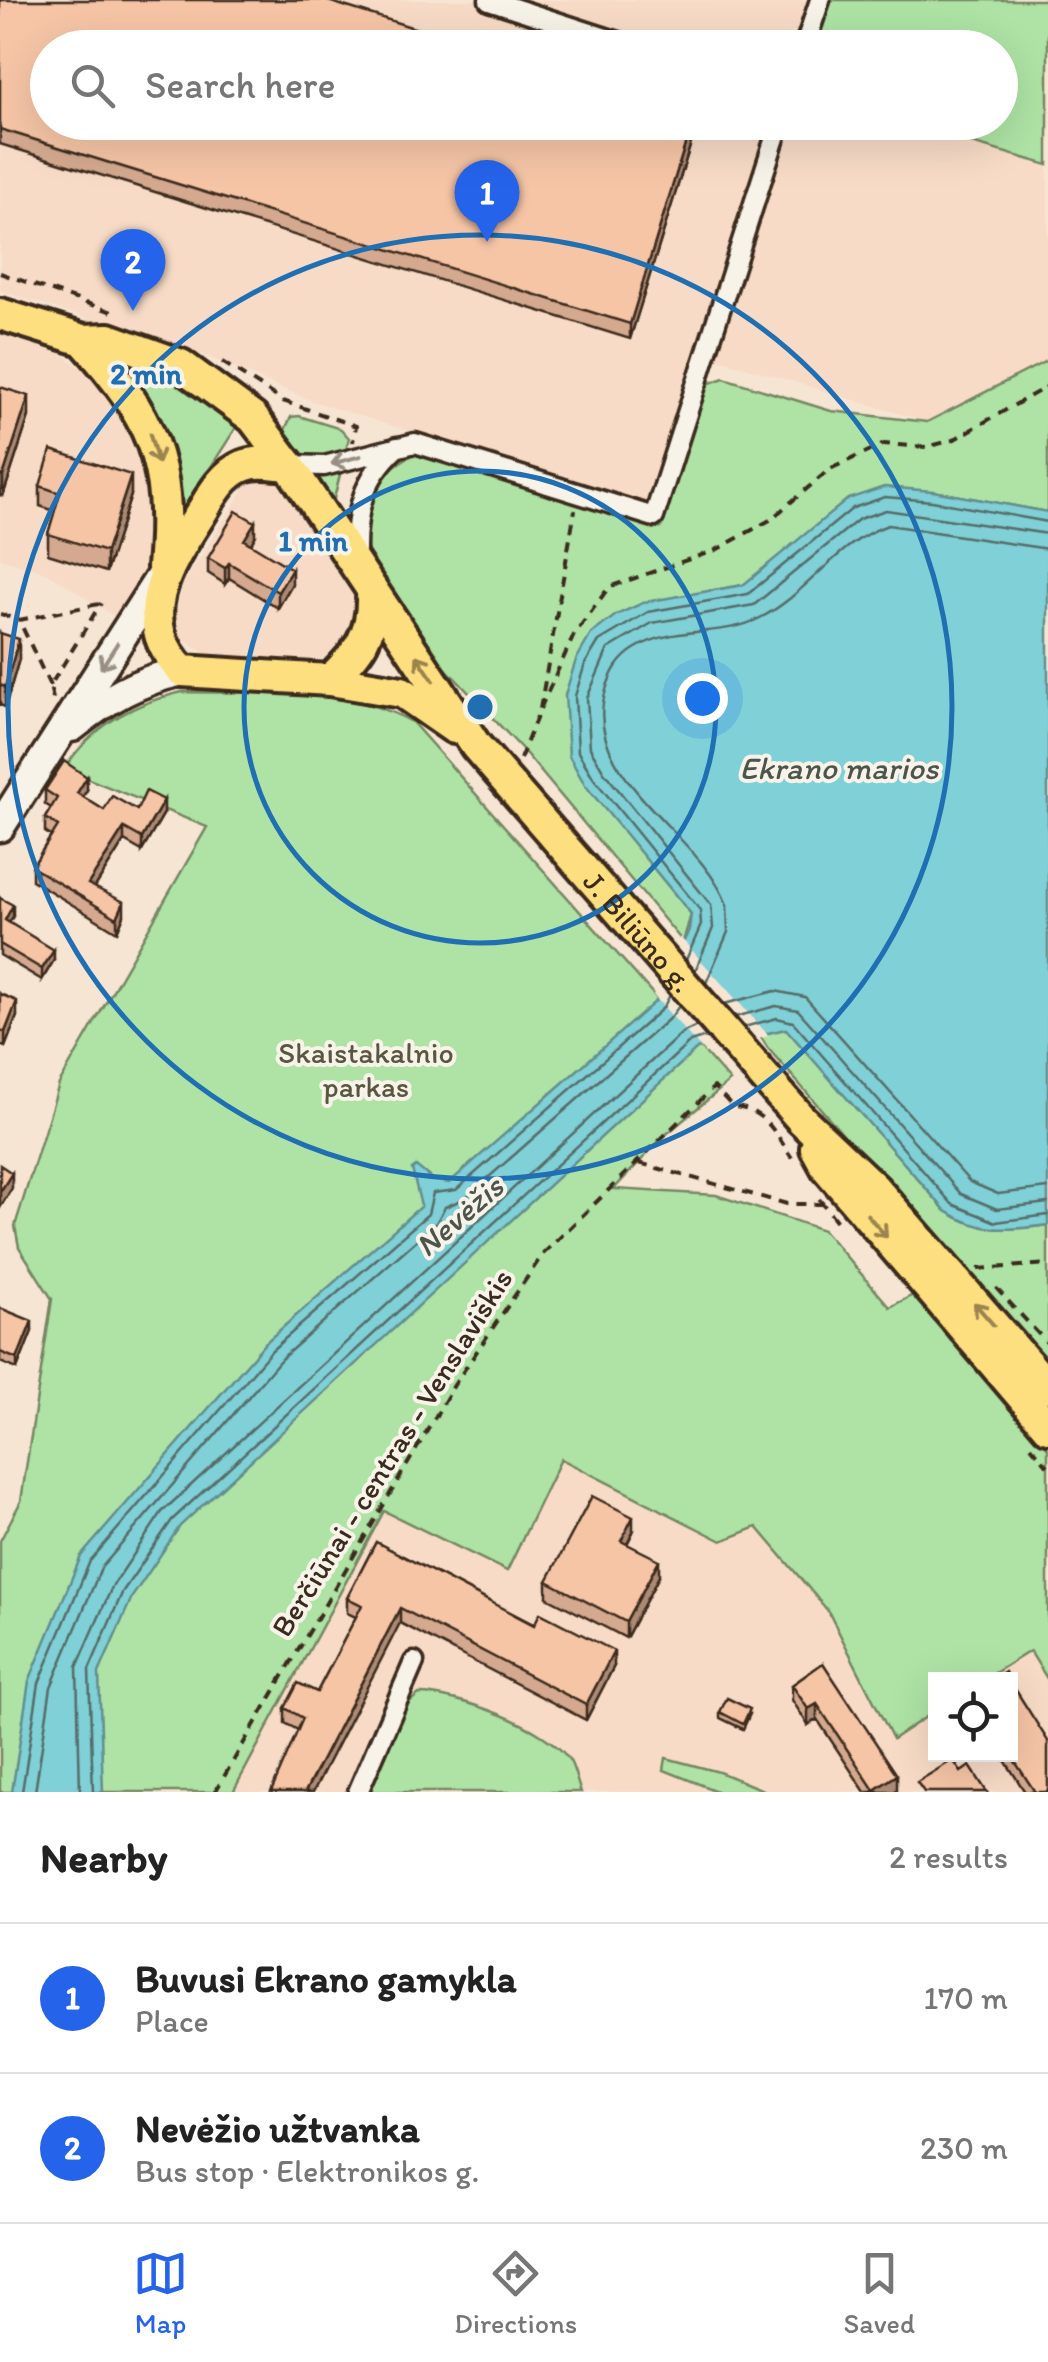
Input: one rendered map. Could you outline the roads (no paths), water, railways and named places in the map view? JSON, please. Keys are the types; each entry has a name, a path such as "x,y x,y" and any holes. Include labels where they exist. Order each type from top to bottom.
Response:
{"main road":[{"path":"0,314 82,340 109,338 181,365 254,418 290,465 364,580 371,631 362,648 330,680 182,672 148,679 114,693 55,740"},
{"path":"82,340 130,394 155,447 164,490 157,629 165,653 182,672"},
{"path":"0,827 223,480 242,466 290,465"},
{"name":"J. Biliūno g.","path":"364,580 476,746 751,1062 801,1118 875,1189 1048,1387"},
{"name":"J. Biliūno g.","path":"330,680 402,692 476,746"},
{"name":"J. Biliūno g.","path":"801,1118 827,1168 1048,1427"}],"street":[{"path":"489,0 582,30"},
{"path":"810,30 820,0"},
{"path":"290,465 324,466 416,443 654,517 774,140"},
{"path":"364,580 355,522 366,484 380,463 401,444"},
{"path":"358,1792 414,1662"}],"water":[{"name":"Ekrano marios","path":"884,487 933,491 1048,512 1048,1225 984,1227 946,1211 786,1029 697,1049 180,1526 132,1597 99,1673 103,1792 12,1792 29,1681 81,1556 265,1343 421,1206 412,1169 416,1166 433,1180 449,1183 657,1000 689,930 691,914 585,785 569,756 565,695 576,660 591,634 616,615 645,602 743,585 848,499"}],"place":[{"name":"Buvusi Ekrano gamykla","path":"487,242"},
{"name":"Nevėžio užtvanka","path":"133,311"}],"park label":[{"name":"Skaistakalnio parkas","path":"366,1070"}],"water label":[{"name":"Nevėžis","path":"459,1216"}]}
